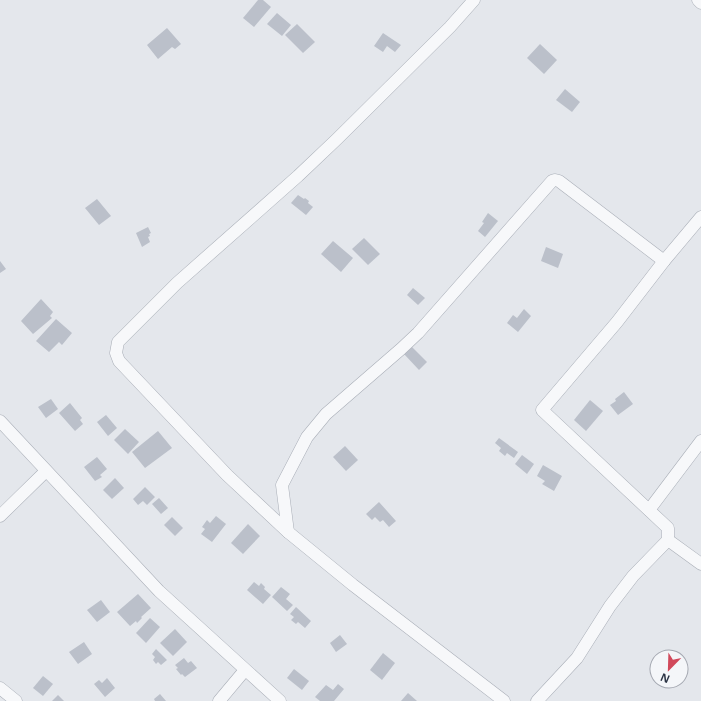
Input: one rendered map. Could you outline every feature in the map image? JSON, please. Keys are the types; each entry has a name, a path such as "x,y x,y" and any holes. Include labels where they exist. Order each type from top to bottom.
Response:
{"street":[{"path":"474,0 450,27 331,145 178,283 118,342 116,353 119,360 226,475 288,532 353,585 504,701"},
{"path":"698,0 701,3"},
{"path":"288,532 282,485 307,437 326,414 418,333 552,181 559,181 664,261"},
{"path":"537,701 577,658 610,606 633,576 668,540 668,528 542,410 617,322 664,261 701,217"},
{"path":"0,421 159,591 280,701"},
{"path":"649,510 701,441"},
{"path":"0,516 46,471"},
{"path":"668,540 701,564"},
{"path":"219,701 245,670"},
{"path":"0,688 16,701"}],"building":[{"path":"258,0 263,0 271,7 254,27 243,18"},
{"path":"277,13 291,25 282,36 267,24"},
{"path":"297,24 315,42 303,53 285,35"},
{"path":"167,28 181,44 175,49 172,47 158,59 147,45"},
{"path":"383,33 401,45 395,52 387,46 383,52 374,46"},
{"path":"540,44 557,60 544,74 527,58"},
{"path":"565,89 580,102 572,112 556,100"},
{"path":"298,195 309,201 308,203 313,207 306,215 291,203"},
{"path":"97,199 111,216 99,225 85,208"},
{"path":"488,213 498,221 485,237 478,231 484,223 482,222"},
{"path":"148,227 151,233 148,237 150,242 142,247 136,233"},
{"path":"364,238 380,254 368,265 352,249"},
{"path":"333,241 353,258 341,272 321,254"},
{"path":"546,247 563,254 558,268 541,261"},
{"path":"0,261 6,269 0,273"},
{"path":"413,288 425,298 418,305 407,295"},
{"path":"41,299 53,312 50,316 52,318 33,334 21,321"},
{"path":"524,309 531,316 518,332 507,323 513,315 517,318"},
{"path":"56,319 72,333 62,345 59,342 49,352 36,341"},
{"path":"412,347 427,362 419,370 404,354"},
{"path":"624,392 633,404 618,415 610,405"},
{"path":"51,399 58,409 46,418 38,407"},
{"path":"590,400 603,411 586,431 574,420"},
{"path":"70,403 82,418 80,420 83,424 75,431 59,413"},
{"path":"106,415 117,428 108,436 97,422"},
{"path":"125,429 139,442 128,454 114,440"},
{"path":"158,431 172,448 145,468 132,452"},
{"path":"499,438 518,452 514,458 507,453 505,456 499,451 501,448 495,443"},
{"path":"345,446 358,460 346,471 333,457"},
{"path":"522,455 534,464 527,474 515,464"},
{"path":"97,457 107,469 100,475 102,477 95,481 84,467"},
{"path":"543,465 562,476 554,491 542,484 545,481 537,476"},
{"path":"115,478 124,488 112,499 103,490"},
{"path":"145,487 155,497 147,505 143,501 138,505 133,499"},
{"path":"159,498 168,508 161,514 152,504"},
{"path":"379,502 396,521 389,527 383,520 380,522 375,517 372,520 366,514"},
{"path":"216,516 226,524 212,542 201,534 205,529 202,527 207,520 210,523"},
{"path":"172,517 183,528 175,536 164,525"},
{"path":"248,524 260,536 243,554 231,543"},
{"path":"254,582 259,586 261,583 265,587 264,589 271,595 263,604 247,590"},
{"path":"281,587 290,594 286,599 293,605 287,611 272,597"},
{"path":"138,594 151,608 137,623 136,621 130,626 117,612"},
{"path":"101,600 110,612 97,622 87,610"},
{"path":"296,607 311,621 305,628 298,622 296,624 291,620 294,617 290,614"},
{"path":"150,618 160,627 146,643 136,633"},
{"path":"175,629 187,642 173,656 160,643"},
{"path":"340,635 347,644 336,652 330,643"},
{"path":"84,642 92,654 78,664 69,652"},
{"path":"156,649 167,660 161,665 158,662 156,664 153,660 155,657 152,654"},
{"path":"383,653 395,663 382,680 370,670"},
{"path":"184,658 188,663 191,661 197,668 185,677 176,669 178,668 175,665"},
{"path":"294,669 309,681 302,690 287,678"},
{"path":"43,676 53,684 43,696 33,688"},
{"path":"107,678 115,688 105,697 94,684 99,680 102,683"},
{"path":"338,684 344,689 334,701 320,701 315,697 326,685 333,690"},
{"path":"408,693 417,701 401,701"},
{"path":"160,694 166,701 155,701 154,699"},
{"path":"58,695 64,701 52,701"}]}
